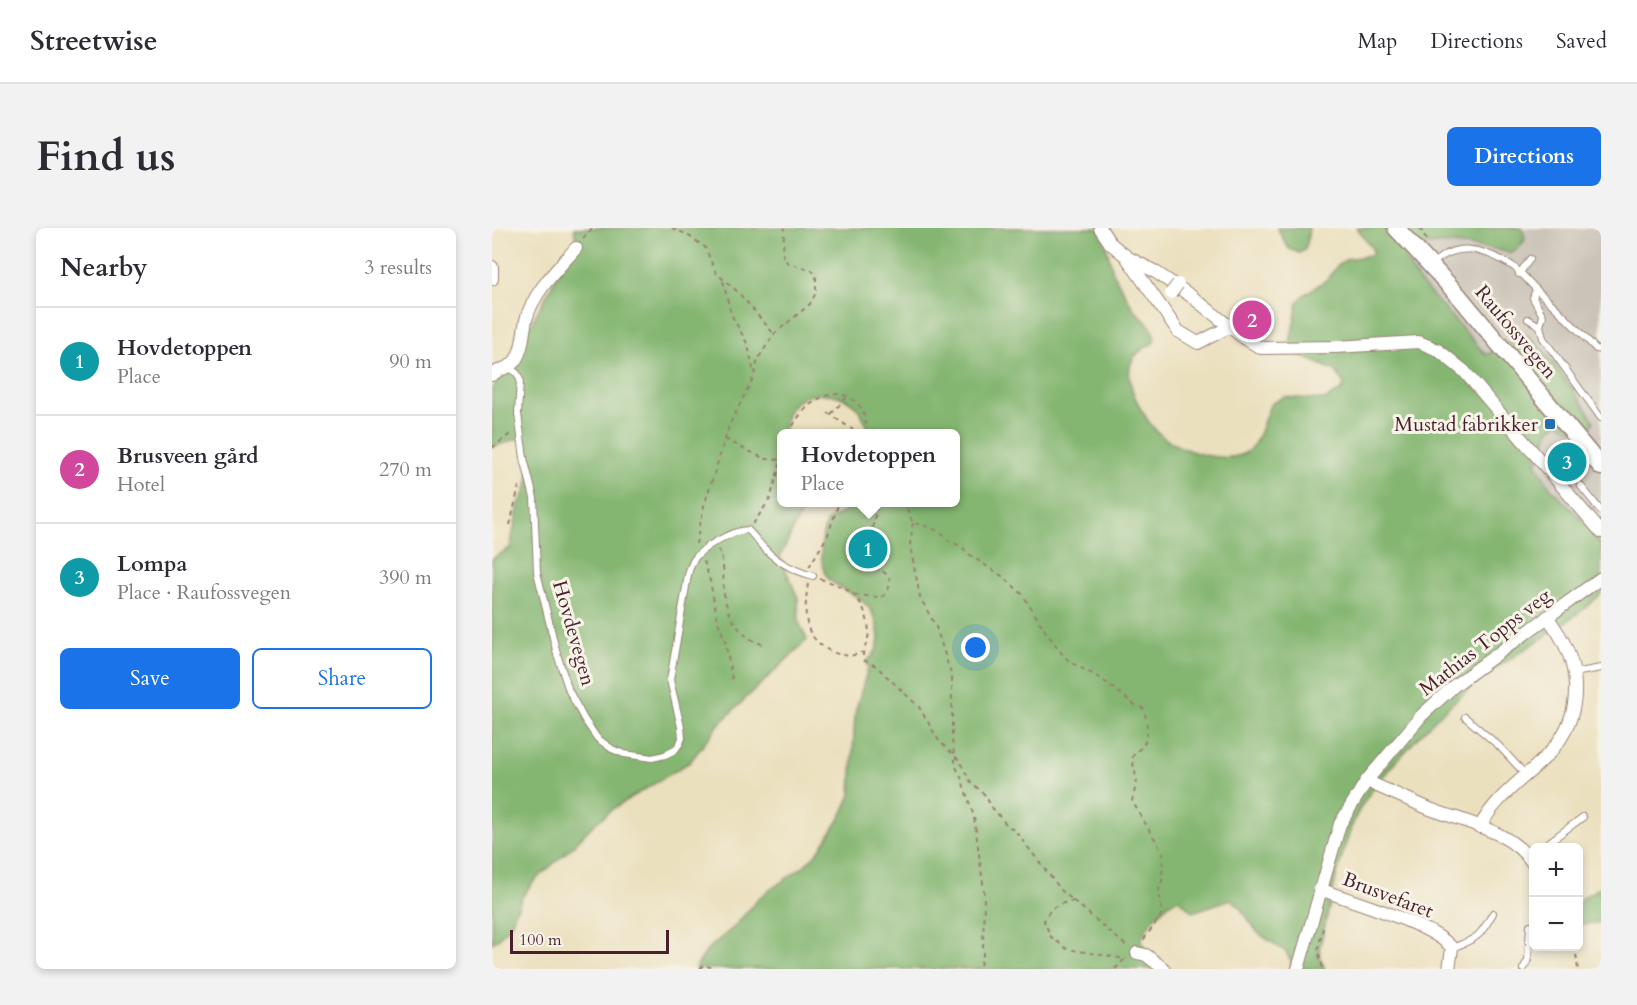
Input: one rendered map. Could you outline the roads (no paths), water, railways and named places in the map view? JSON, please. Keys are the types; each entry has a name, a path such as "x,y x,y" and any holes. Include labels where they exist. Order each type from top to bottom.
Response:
{"main road":[{"name":"Raufossvegen","path":"1395,228 1489,332 1601,467"}],"street":[{"path":"1100,228 1110,243 1127,257 1154,271 1191,296 1229,327 1261,348 1345,347 1419,342 1438,350 1464,371 1601,532"},
{"path":"492,375 499,369 512,364 518,355 530,309 535,299 576,248"},
{"path":"1127,257 1178,331 1198,343 1229,327"},
{"path":"492,267 492,279"},
{"path":"1161,307 1174,289"},
{"name":"Mathias Topps veg","path":"1298,969 1340,824 1367,780 1422,716 1455,685 1601,578"},
{"path":"1480,826 1491,811 1558,743 1569,723 1575,700 1574,673 1568,650 1548,617"},
{"path":"1367,780 1430,808 1480,826 1518,846 1529,857"},
{"name":"Brusvefaret","path":"1320,889 1422,927 1444,939 1452,948"},
{"path":"1449,969 1452,948"},
{"path":"1133,954 1146,955 1164,969"}],"lane":[{"path":"1431,266 1448,251 1471,249 1513,266 1566,316 1596,349 1601,350"},
{"path":"1520,273 1530,259"},
{"path":"1536,289 1533,298 1543,316 1540,326 1543,338 1601,418"},
{"path":"1528,320 1540,326"},
{"name":"Hovdevegen","path":"507,367 517,373 520,380 518,414 524,461 534,498 537,572 554,646 576,707 597,738 624,754 652,758 675,750 682,738 670,680 688,575 693,560 699,554 734,533 748,530 765,549 783,563 808,575"},
{"path":"1580,485 1601,510"},
{"path":"1574,673 1601,668"},
{"path":"1465,717 1499,746 1526,775"},
{"path":"1548,843 1583,817"},
{"path":"1452,948 1476,939 1493,913"},
{"path":"1522,969 1528,960 1529,942"}],"place":[{"name":"Brusveen gård","path":"1252,320"},
{"name":"Mustad fabrikker","path":"1550,424"},
{"name":"Lompa","path":"1567,462"},
{"name":"Hovdetoppen","path":"868,549"}]}
